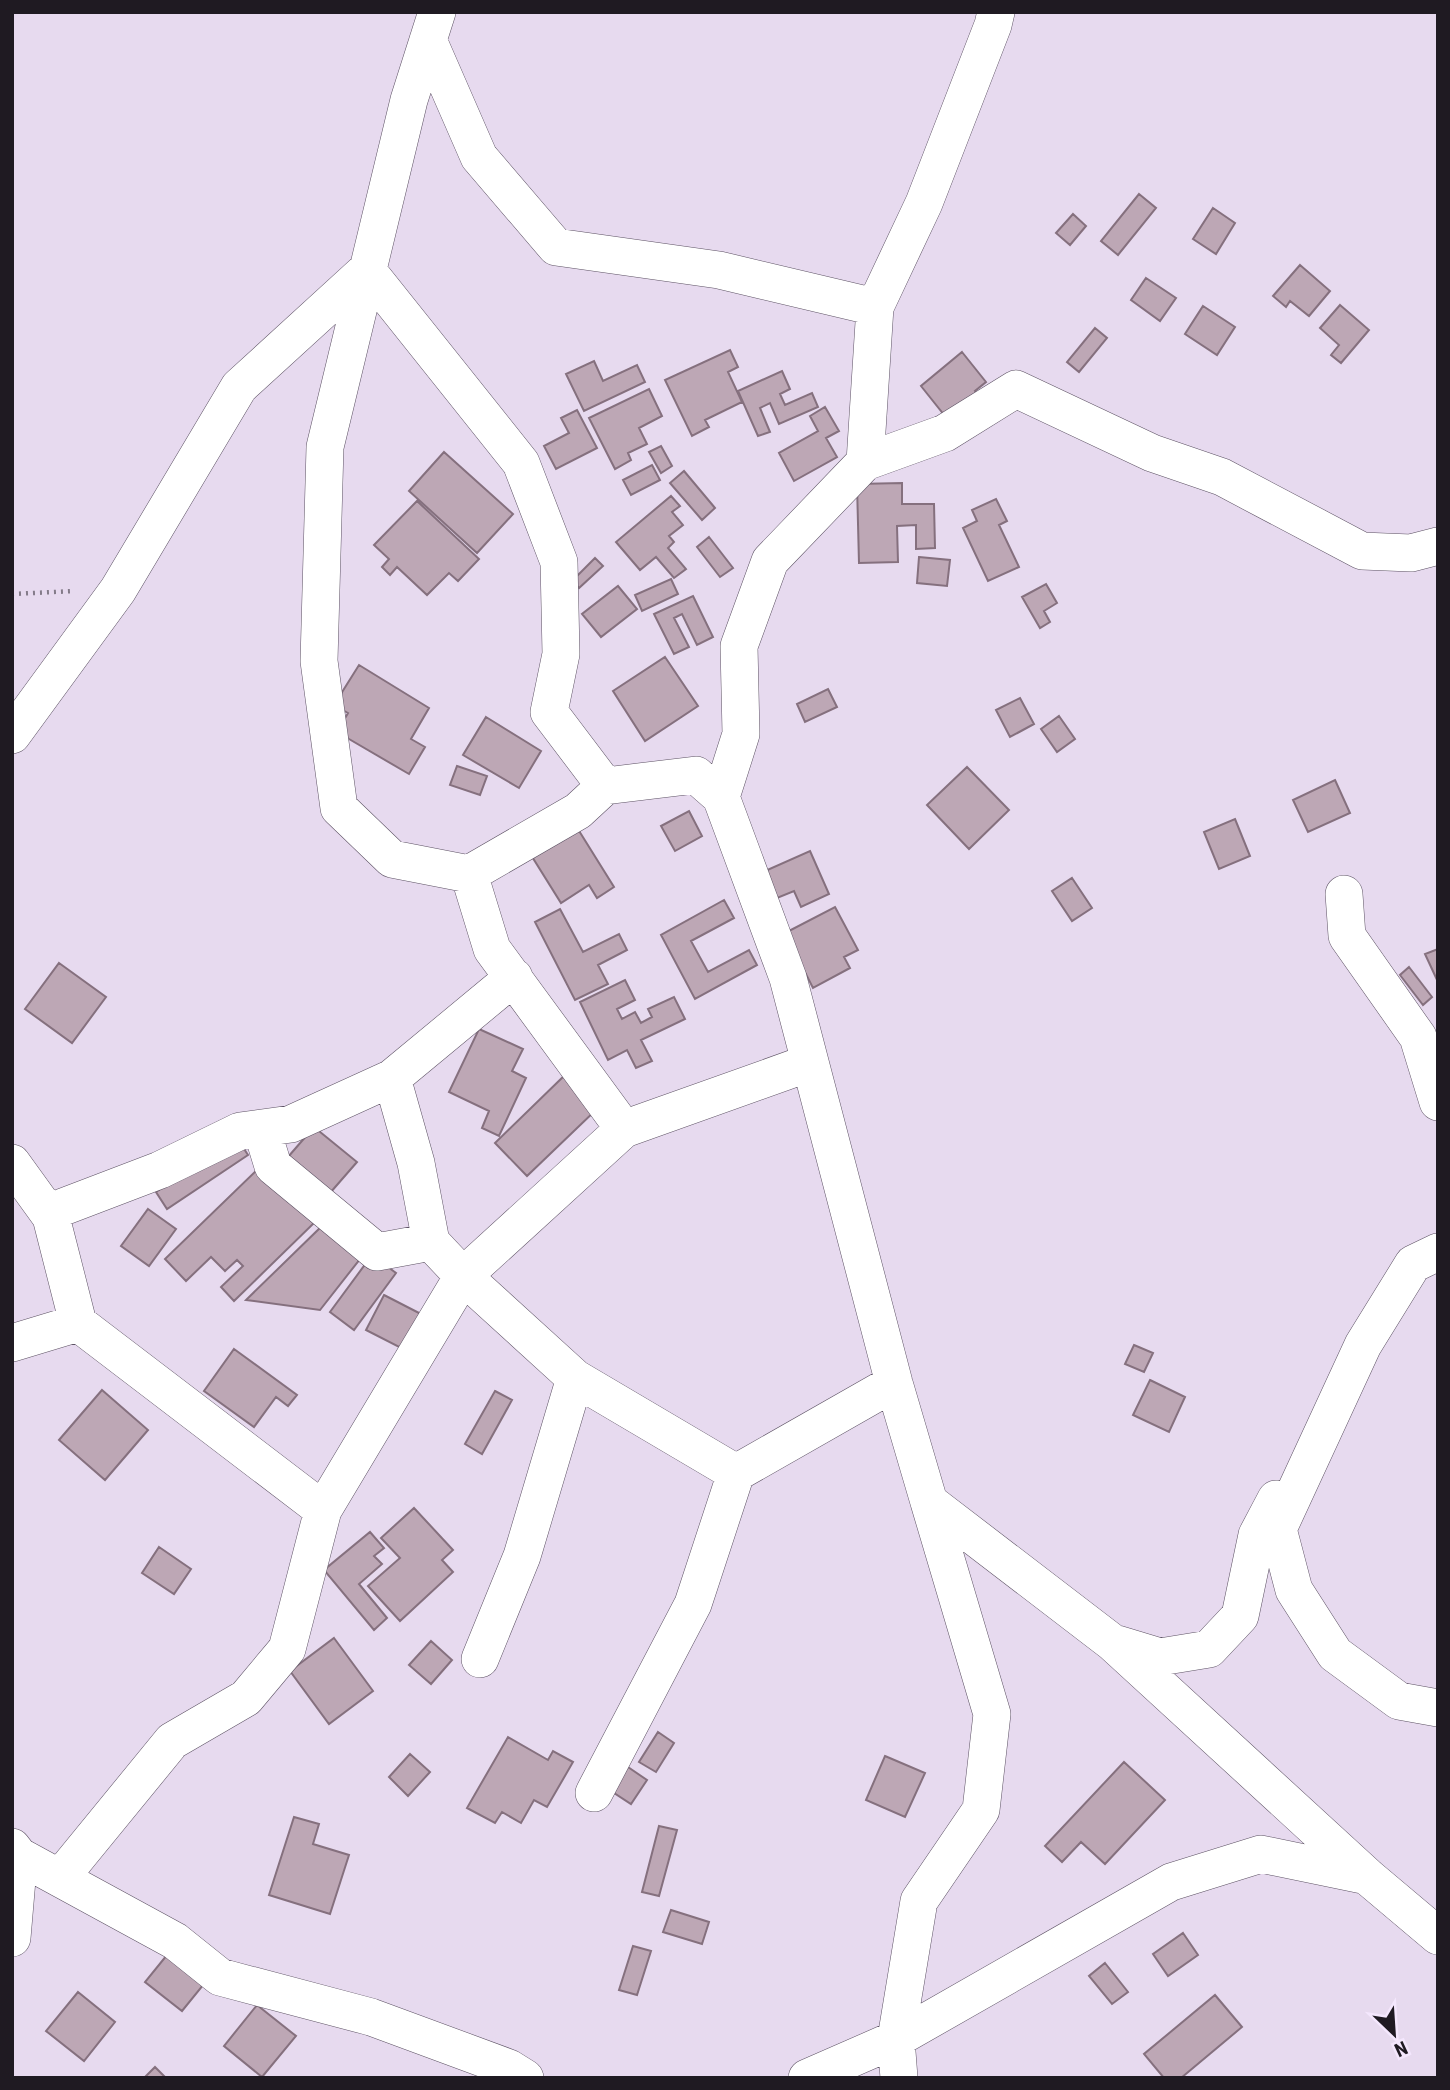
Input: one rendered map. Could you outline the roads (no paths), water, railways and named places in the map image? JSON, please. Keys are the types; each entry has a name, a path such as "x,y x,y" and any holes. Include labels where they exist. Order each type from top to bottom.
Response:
{"street":[{"path":"865,462 875,307 924,203 996,12"},
{"path":"433,26 479,157 556,247 719,270 875,307"},
{"path":"433,26 408,100 325,447 319,661 338,808 393,859 469,874 578,811 605,786 696,775 721,797 788,978 894,1383 992,1714 981,1810 919,1901 896,2039 899,2078"},
{"path":"12,735 118,590 239,387 368,270"},
{"path":"368,270 521,463 559,562 561,654 549,712 605,786"},
{"path":"721,797 741,734 739,646 770,561 865,462 945,433 1016,389 1152,453 1222,477 1362,551 1411,553 1438,546"},
{"path":"469,874 492,949 624,1129"},
{"path":"1344,894 1347,936 1418,1037 1438,1102"},
{"path":"51,1217 63,1208 160,1170 240,1131 291,1124 392,1078 514,977"},
{"path":"60,1878 172,1741 246,1698 287,1649 323,1510 463,1276 624,1129 809,1063"},
{"path":"392,1078 416,1163 431,1242 463,1276 575,1378 736,1473"},
{"path":"262,1130 273,1166 377,1252 431,1242"},
{"path":"12,1163 51,1217 78,1323 323,1510"},
{"path":"1438,1252 1413,1264 1363,1345 1278,1529 1294,1590 1335,1654 1399,1701 1438,1708"},
{"path":"12,1343 78,1323"},
{"path":"480,1660 522,1556 575,1378"},
{"path":"594,1793 693,1604 736,1473 894,1383"},
{"path":"1113,1643 1160,1657 1209,1649 1240,1616 1257,1535 1273,1501 1302,1479"},
{"path":"929,1502 1113,1643 1368,1877 1438,1936"},
{"path":"12,1938 15,1851 175,1941 220,1977 371,2017 509,2068 525,2078"},
{"path":"807,2078 896,2039 1171,1882 1261,1854 1368,1877"}]}
